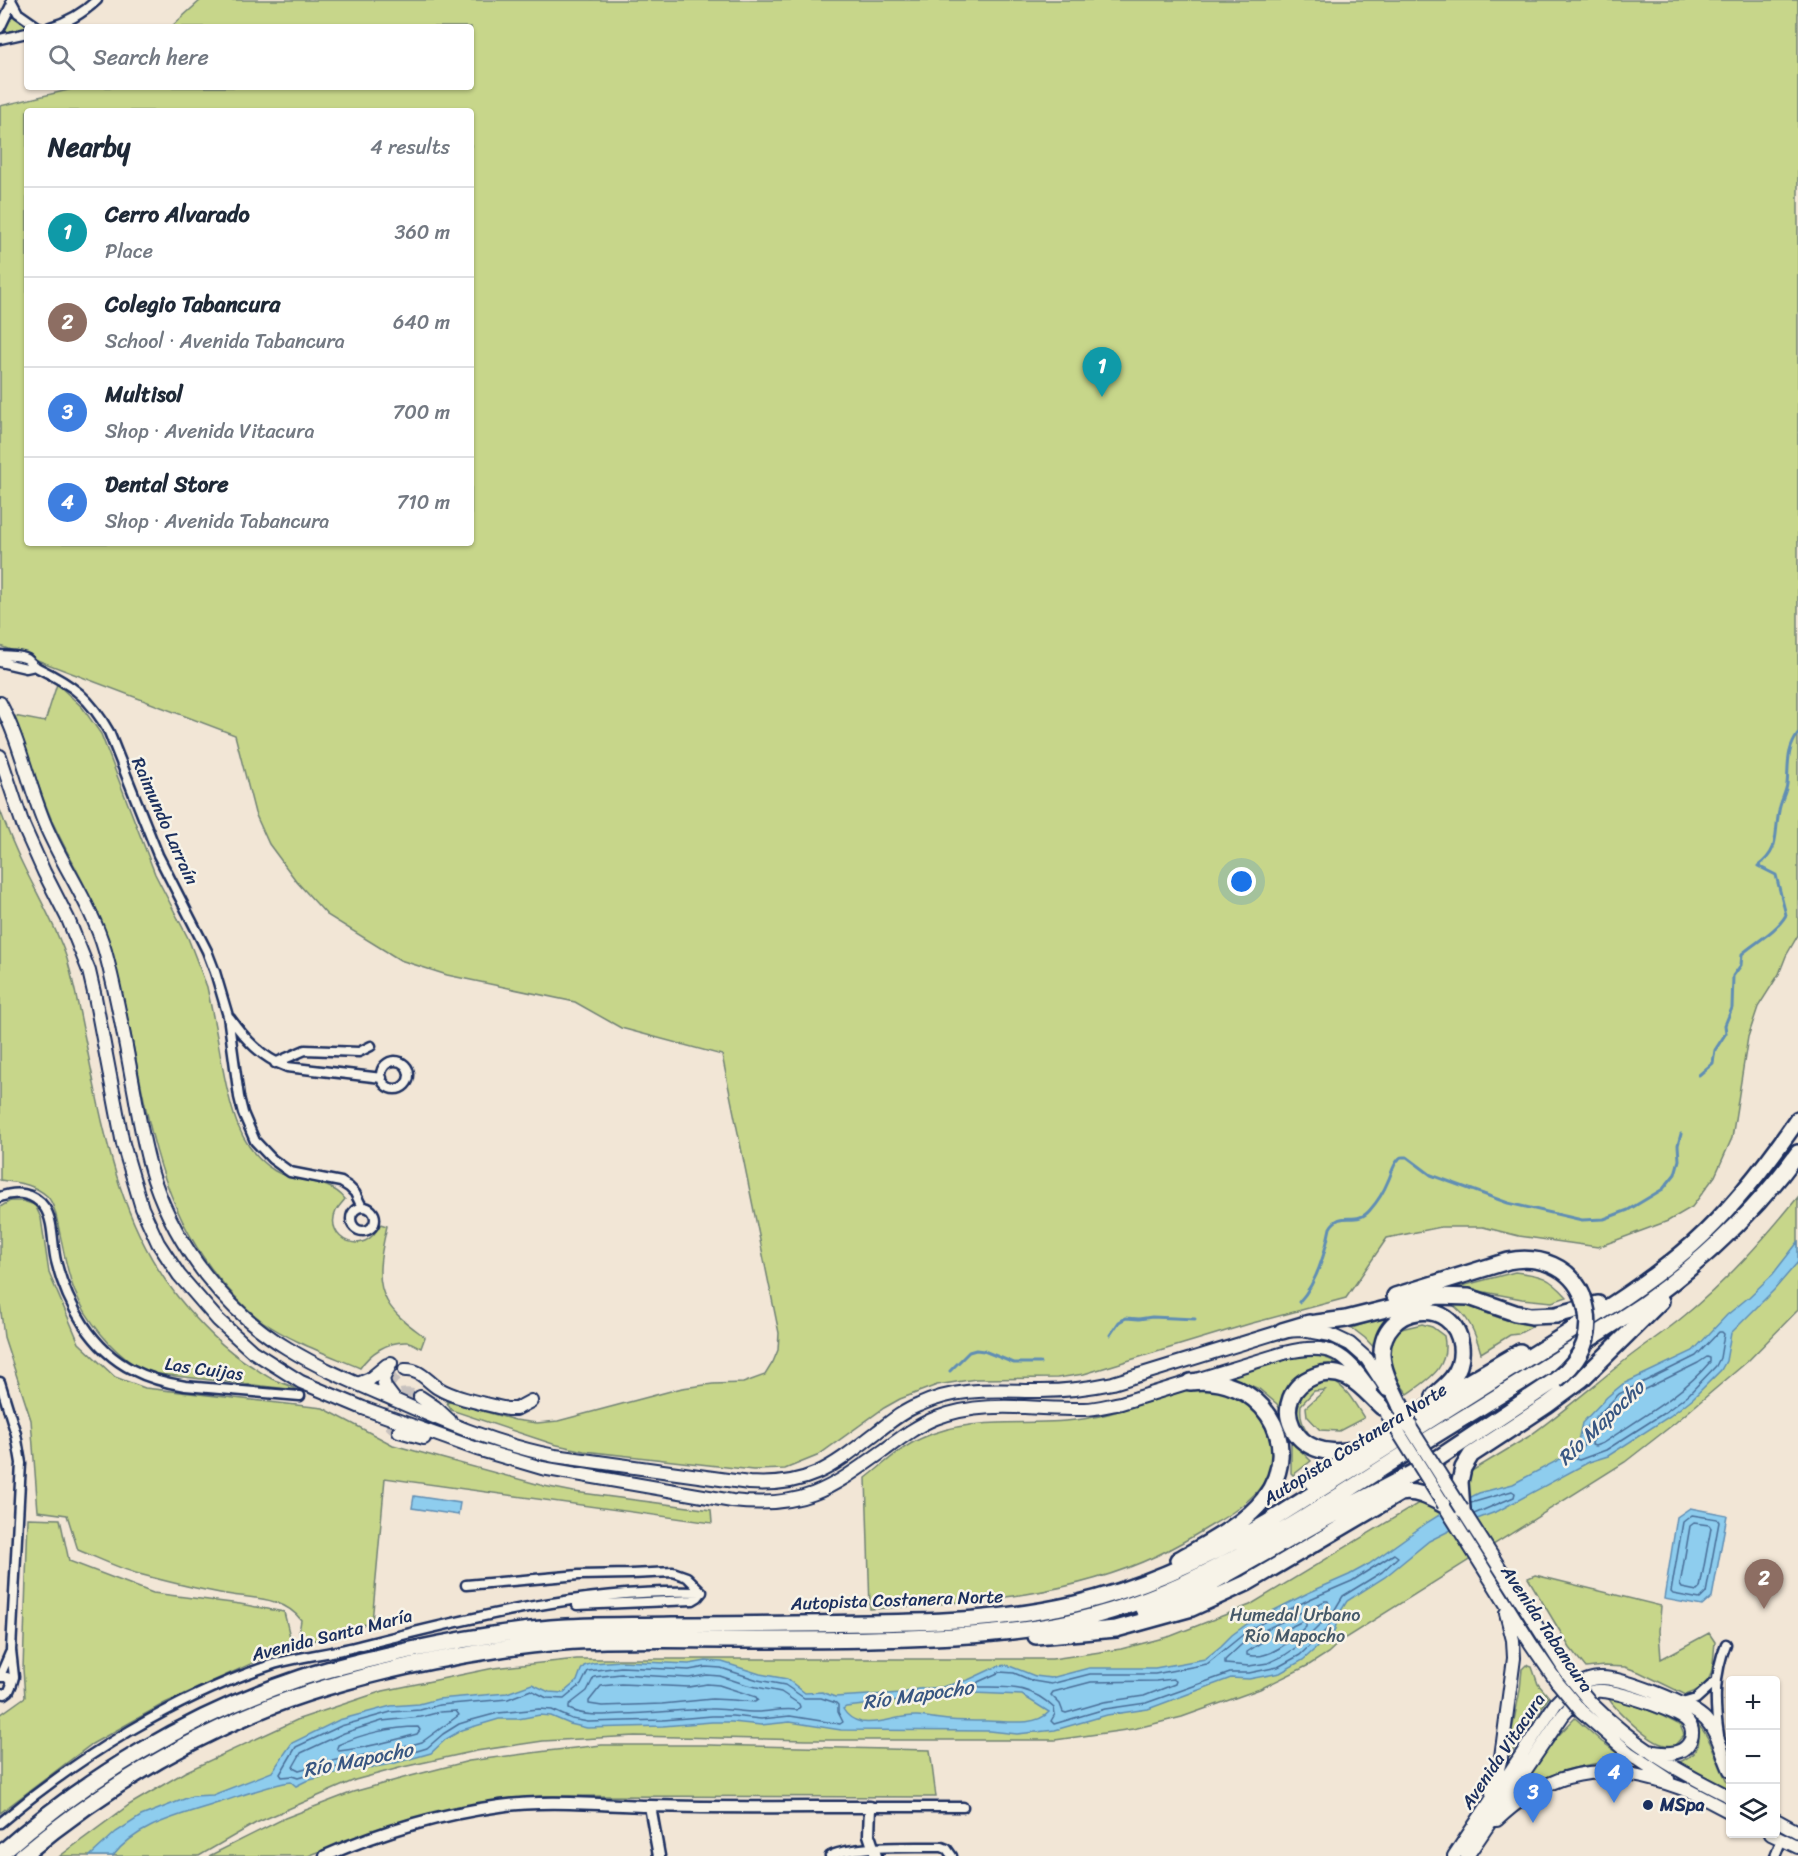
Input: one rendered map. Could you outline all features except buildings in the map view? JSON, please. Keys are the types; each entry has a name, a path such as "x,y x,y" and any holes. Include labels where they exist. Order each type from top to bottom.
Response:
{"highway":[{"name":"Autopista Costanera Norte","path":"0,1854 25,1832 84,1788 164,1738 219,1711 274,1688 363,1661 461,1640 551,1628 929,1622 1015,1616 1075,1605 1138,1585 1209,1555 1267,1523 1626,1294 1678,1256 1715,1222 1751,1183 1798,1119"},
{"name":"Autopista Costanera Norte","path":"22,1856 94,1802 135,1775 189,1745 274,1705 382,1672 456,1656 564,1642 848,1640 980,1636 1045,1627 1105,1613 1170,1590 1234,1559 1334,1499 1642,1305 1686,1272 1743,1219 1798,1153"},
{"path":"1105,1613 1155,1606 1206,1586 1295,1535 1437,1460 1556,1380 1574,1365 1585,1344 1588,1321 1583,1298 1575,1282 1557,1267 1541,1261 1522,1259 1282,1331"},
{"path":"1462,1509 1460,1482 1463,1468 1475,1452 1565,1392 1597,1365 1668,1294 1686,1272"},
{"path":"1302,1325 1346,1319 1438,1296 1469,1297 1515,1312 1542,1316 1571,1312 1626,1294"},
{"path":"1422,1311 1439,1314 1453,1325 1460,1337 1462,1351 1460,1364 1449,1382 1412,1420 1400,1408 1384,1365 1382,1352 1385,1338 1392,1325 1404,1316 1422,1311"},
{"path":"1209,1555 1261,1515 1504,1360 1582,1324"},
{"path":"1375,1442 1344,1452 1312,1448 1300,1440 1291,1427 1290,1405 1296,1390 1304,1382 1326,1373 1339,1374 1362,1387 1385,1411"},
{"path":"1138,1585 1249,1515 1263,1500 1277,1475 1280,1459 1279,1442 1274,1426 1261,1405 1249,1395 1227,1384 1209,1381 1190,1382"},
{"path":"980,1636 1025,1637 1094,1632 1168,1616 1215,1599 1247,1583 1390,1497 1404,1492 1420,1493 1444,1505"}],"main road":[{"path":"0,703 14,733 44,823 89,912 104,948 114,986 142,1137 153,1177 176,1230 207,1276 245,1317 286,1348 321,1367 455,1426 507,1445 555,1456 749,1483 783,1483 806,1479 842,1459 908,1410 940,1397 973,1390 1053,1391 1094,1387 1282,1331 1302,1330 1324,1333 1350,1344 1371,1365 1400,1408"},
{"path":"0,756 23,825 68,919 89,971 123,1144 135,1189 158,1243 179,1275 204,1306 234,1336 282,1371 324,1393 526,1465 732,1501 772,1504 806,1497 831,1487 912,1431 934,1419 959,1410 990,1406 1087,1409 1121,1403 1190,1382"},
{"name":"Avenida Tabancura","path":"1190,1382 1284,1353 1311,1348 1335,1352 1348,1361 1462,1509 1511,1586 1563,1679"},
{"path":"358,1384 370,1379 391,1363 384,1374 383,1382 395,1400"},
{"path":"405,1370 419,1372 438,1388 450,1393 507,1409 516,1409 531,1401"},
{"path":"420,1397 435,1407 455,1426"},
{"name":"Avenida Tabancura","path":"1412,1420 1423,1460 1444,1505 1501,1595 1563,1679 1629,1753 1691,1792 1726,1810"},
{"path":"399,1431 424,1438 455,1441"},
{"path":"1489,1803 1501,1757 1514,1658 1511,1631 1501,1595"},
{"name":"Avenida Vitacura","path":"1454,1856 1556,1704 1566,1692 1581,1683 1598,1678 1612,1678 1682,1703 1695,1710 1706,1720 1717,1735 1726,1758"},
{"path":"1467,1856 1563,1715 1586,1694 1603,1690 1616,1692 1679,1714 1689,1723 1692,1736 1682,1750 1670,1754 1646,1750"},
{"name":"Avenida Tabancura","path":"1586,1707 1646,1750 1726,1794"},
{"path":"1477,1840 1521,1799 1546,1785 1579,1774 1627,1773 1662,1781 1691,1792"},
{"path":"1780,1822 1798,1832"},
{"path":"1780,1838 1798,1847"}],"street":[{"path":"60,24 82,14 97,0"},
{"path":"12,1 22,17 33,24"},
{"path":"0,28 12,1"},
{"path":"0,39 24,34"},
{"name":"Raimundo Larraín","path":"1,660 26,668 36,666 57,676 76,689 100,716 109,732 158,855 207,951 228,1016 243,1113 255,1141 272,1159 290,1172 341,1182 350,1186 362,1207"},
{"name":"Raimundo Larraín","path":"228,1016 252,1046 275,1062 287,1067 382,1078"},
{"path":"275,1062 305,1050 359,1052 371,1046"},
{"name":"Las Cuijas","path":"0,1197 15,1193 27,1195 38,1200 45,1209 50,1220 57,1265 70,1299 97,1342 122,1364 140,1374 168,1383 300,1396"},
{"path":"0,1382 16,1434 21,1463 11,1650 14,1677 9,1691 2,1695"},
{"name":"Avenida Santa María","path":"0,1823 46,1787 115,1741 167,1711 243,1675 297,1658 468,1619 532,1608 615,1602 693,1600 702,1592 687,1577 673,1572 579,1575 466,1585"},
{"path":"1720,1743 1715,1704 1716,1681 1726,1644"},
{"path":"11,1650 0,1677 7,1677 12,1684"},
{"path":"1682,1703 1696,1699 1716,1681"},
{"path":"325,1856 363,1841 428,1821 500,1806 545,1803 650,1806 963,1807"},
{"path":"650,1806 660,1856"},
{"path":"870,1807 870,1835 874,1852"},
{"path":"1775,1856 1777,1838"},
{"path":"830,1856 839,1852 874,1852 942,1846 952,1856"}],"green space":[{"path":"201,0 1798,0 1798,935 1779,974 1758,1007 1748,1037 1732,1138 1715,1176 1692,1207 1668,1221 1598,1247 1519,1236 1483,1227 1441,1227 1387,1238 1346,1298 1249,1324 1084,1374 1057,1378 976,1379 937,1385 900,1399 817,1456 785,1469 753,1470 584,1451 553,1444 451,1410 446,1401 515,1420 537,1423 558,1421 682,1388 743,1383 765,1375 778,1350 779,1333 722,1055 621,1028 575,1002 447,975 400,960 327,915 297,882 269,844 255,813 235,735 0,646 0,106 68,90 474,90 474,24 174,24"},
{"path":"12,12 24,24 24,28 0,34"},
{"path":"57,684 82,707 101,734 155,874 188,938 207,987 227,1091 236,1122 243,1136 251,1150 275,1171 293,1178 322,1184 338,1192 345,1199 336,1211 334,1221 335,1229 348,1241 356,1243 365,1241 373,1235 380,1224 387,1226 380,1264 383,1292 394,1312 425,1337 421,1348 409,1342 386,1346 369,1357 360,1368 285,1335 253,1314 229,1290 200,1252 178,1212 162,1170 150,1126 122,991 105,931 53,823 14,716 45,722"},
{"path":"0,810 67,959 106,1137 126,1204 140,1236 157,1267 177,1296 212,1335 262,1373 297,1390 158,1374 136,1366 109,1343 93,1324 80,1303 70,1280 56,1216 50,1200 30,1186 0,1180"},
{"name":"Humedal Urbano Río Mapocho","path":"1798,1197 1798,1310 1748,1361 1625,1462 1342,1640 1328,1653 1309,1665 1260,1689 1182,1717 1133,1729 1055,1740 807,1740 635,1736 543,1741 476,1751 355,1780 256,1823 199,1856 60,1856 129,1805 185,1772 299,1719 383,1691 494,1668 577,1659 1052,1659 1121,1649 1171,1636 1250,1605 1528,1437 1700,1303 1744,1260"},
{"path":"10,1201 23,1201 35,1205 41,1218 49,1273 79,1343 115,1377 145,1388 323,1408 393,1445 544,1486 711,1510 712,1523 385,1478 372,1622 302,1644 299,1633 301,1620 285,1606 264,1599 210,1591 139,1574 78,1550 67,1515 38,1511 31,1420 4,1337 0,1304 0,1207"},
{"path":"1515,1272 1544,1278 1567,1297 1552,1302 1458,1287"},
{"path":"1458,1302 1505,1319 1535,1325 1518,1334 1510,1335 1481,1353 1470,1325 1462,1313 1450,1303"},
{"path":"1386,1317 1382,1325 1377,1351 1352,1328"},
{"path":"1422,1324 1432,1327 1444,1336 1444,1356 1437,1371 1408,1394 1394,1373 1389,1348 1397,1330"},
{"path":"1314,1355 1333,1361 1349,1373 1322,1368 1283,1414 1277,1404 1259,1389 1228,1376 1260,1366"},
{"path":"1330,1380 1346,1391 1364,1418 1339,1431 1320,1430 1307,1416 1306,1407 1325,1390 1314,1391 1301,1405 1301,1417 1304,1426 1317,1444 1299,1428 1295,1419 1295,1411 1301,1396 1307,1390"},
{"path":"1219,1388 1237,1395 1260,1412 1272,1438 1273,1453 1271,1467 1257,1491 1224,1518 1156,1556 1087,1581 1016,1596 870,1609 866,1478 907,1446 943,1430 964,1426 1051,1422 1094,1417 1179,1392"},
{"path":"1292,1442 1311,1461 1293,1475 1291,1473"},
{"path":"28,1518 60,1519 69,1561 153,1593 284,1612 292,1645 165,1703 92,1744 0,1813 0,1715 25,1697 23,1669"},
{"path":"1535,1575 1661,1606 1659,1631 1661,1659 1709,1633 1715,1642 1711,1675 1708,1681 1696,1691 1686,1695 1625,1667 1586,1668 1570,1648 1528,1578"},
{"path":"1526,1665 1532,1667 1538,1684 1549,1697 1506,1761 1522,1669"},
{"path":"1608,1698 1636,1706 1672,1721 1680,1725 1684,1735 1675,1745 1659,1743 1634,1726"},
{"path":"1575,1718 1602,1742 1633,1763 1602,1763 1572,1768 1544,1778 1517,1792 1554,1740"},
{"path":"1695,1722 1711,1744 1726,1780 1726,1790 1675,1764 1694,1753 1699,1743"},
{"path":"602,1745 930,1750 936,1797 543,1796 503,1799 440,1811 378,1829 308,1856 209,1856 285,1818 353,1792 469,1761"}],"water":[{"name":"Río Mapocho","path":"1798,1242 1798,1262 1731,1333 1726,1361 1721,1370 1693,1398 1670,1416 1608,1456 1589,1462 1498,1511 1429,1541 1385,1577 1347,1601 1339,1614 1334,1632 1303,1660 1280,1673 1249,1679 1231,1678 1148,1709 1107,1715 1055,1730 1017,1734 990,1731 841,1730 790,1722 761,1725 712,1722 587,1728 551,1716 499,1719 462,1730 446,1739 431,1753 392,1764 333,1774 296,1786 291,1782 259,1790 147,1828 123,1845 113,1856 90,1856 116,1832 141,1816 192,1796 213,1795 272,1772 292,1743 339,1720 391,1706 507,1693 532,1684 549,1692 563,1693 577,1681 584,1666 593,1663 722,1662 760,1674 787,1679 805,1693 822,1692 835,1697 903,1693 917,1689 942,1687 968,1680 998,1666 1007,1665 1035,1676 1051,1678 1089,1668 1155,1668 1205,1659 1247,1624 1369,1564 1455,1505 1479,1493 1513,1484 1566,1456 1577,1445 1582,1423 1607,1397 1623,1384 1693,1351 1727,1315 1773,1274","holes":["973,1693 1022,1695 1049,1712 1036,1720 1020,1722 954,1720 917,1716 868,1723 853,1719 843,1709"]},
{"path":"414,1496 460,1503 458,1515 412,1508"},
{"path":"1690,1508 1727,1515 1712,1597 1702,1606 1664,1599 1677,1517"}],"waterway":[{"path":"1699,1075 1713,1063 1715,1050 1726,1033 1725,1025 1732,1008 1733,976 1741,965 1742,954 1772,931 1786,915 1776,875 1758,866 1770,854 1775,842 1786,787 1790,752 1798,734"},
{"path":"1299,1302 1311,1286 1319,1268 1330,1228 1334,1222 1365,1215 1378,1200 1401,1157 1407,1157 1431,1175 1508,1203 1582,1220 1604,1219 1628,1210 1663,1189 1675,1174 1679,1160 1678,1145 1681,1134"},
{"path":"1110,1335 1119,1322 1126,1318 1195,1319"},
{"path":"950,1371 969,1352 976,1350 1014,1363 1040,1363"}],"tunnel":[{"path":"399,1431 386,1418 383,1399 390,1382 405,1370"},
{"path":"385,1403 402,1395 420,1397"}],"place":[{"name":"Cerro Alvarado","path":"1102,397"},
{"name":"Colegio Tabancura","path":"1764,1609"},
{"name":"Dental Store","path":"1614,1803"},
{"name":"MSpa","path":"1648,1805"},
{"name":"Multisol","path":"1533,1823"}]}
